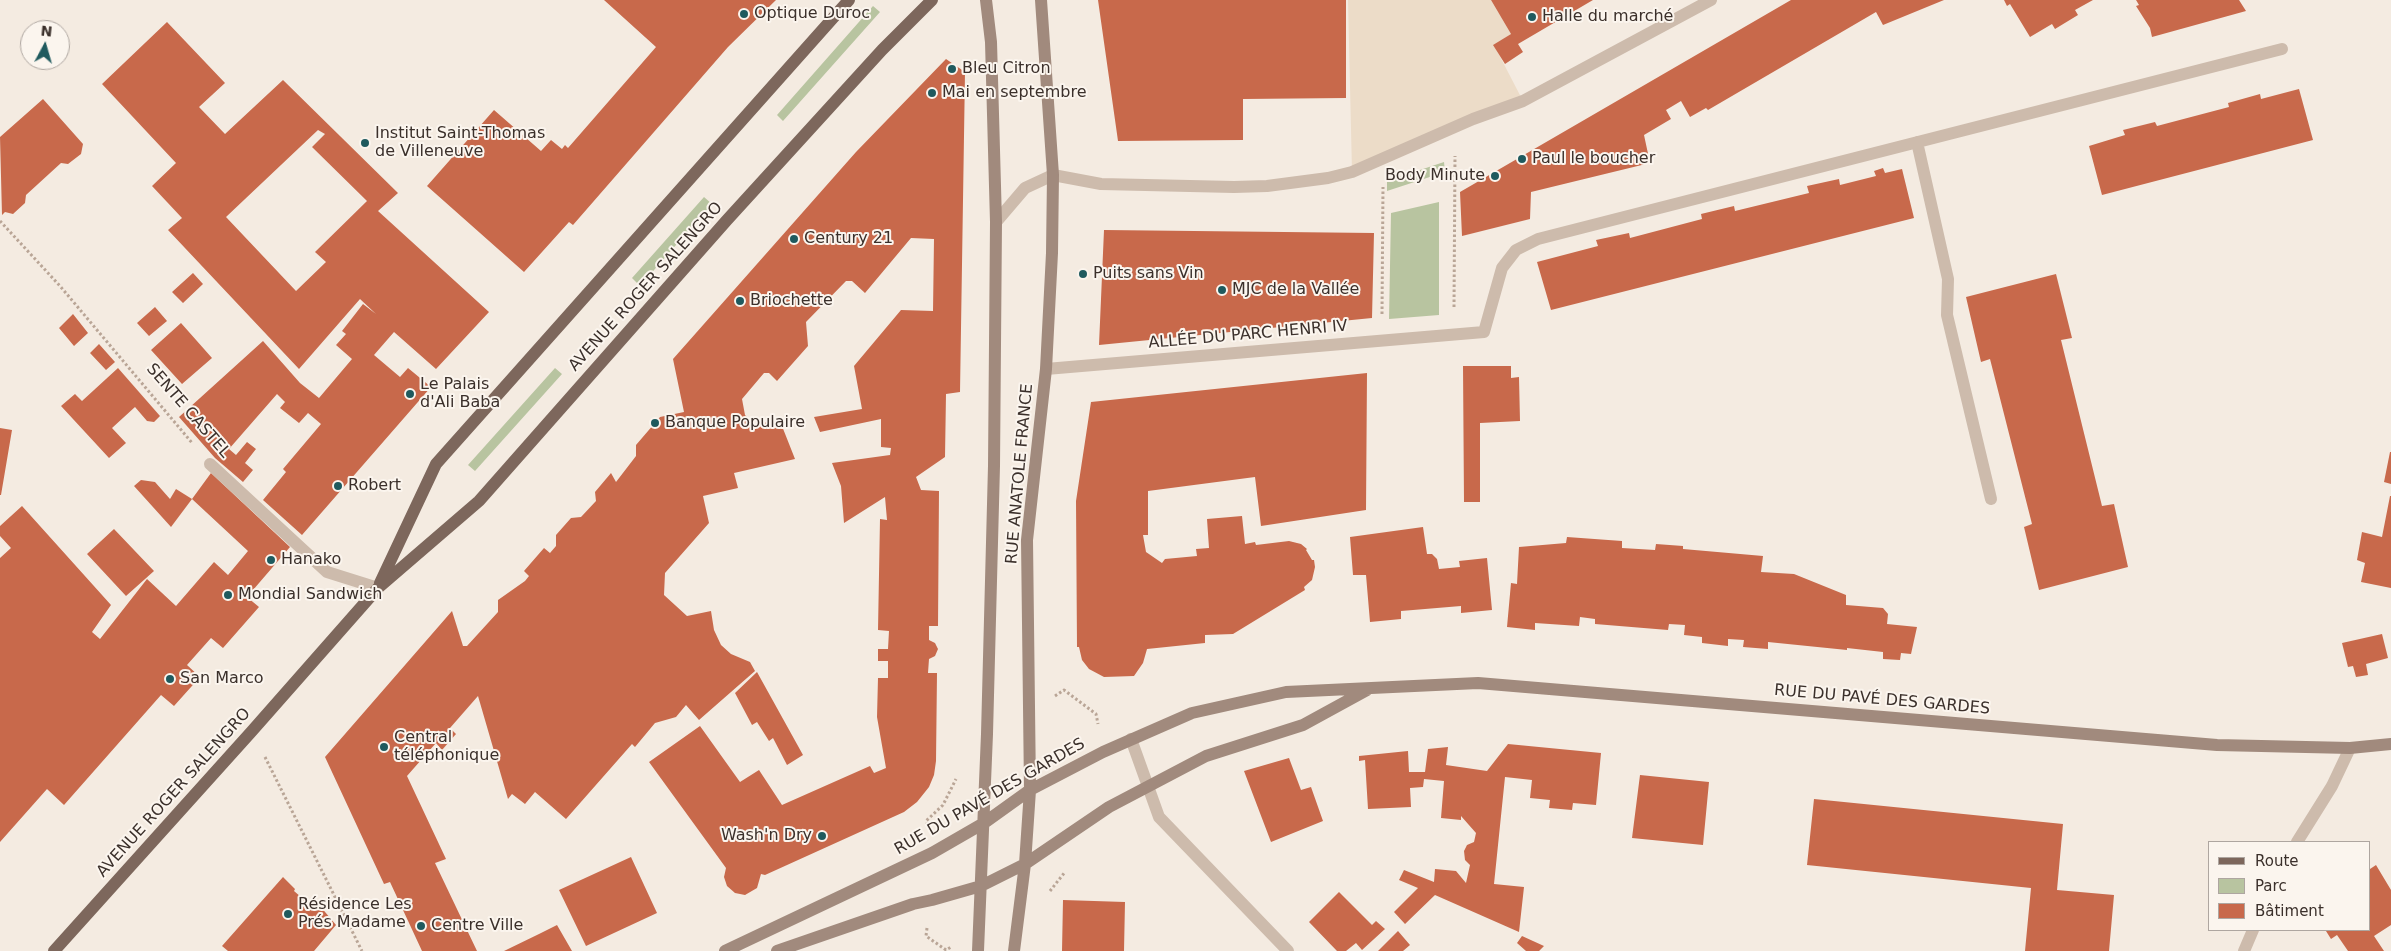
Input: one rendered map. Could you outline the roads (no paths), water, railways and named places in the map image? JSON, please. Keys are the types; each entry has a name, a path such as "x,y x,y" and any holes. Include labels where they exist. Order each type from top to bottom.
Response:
{"main road":[{"name":"AVENUE ROGER SALENGRO","path":"378,588 436,464 849,0"},
{"name":"AVENUE ROGER SALENGRO","path":"54,951 378,588 479,501 727,220 887,45 932,0"},
{"name":"RUE ANATOLE FRANCE","path":"978,951 984,823 994,466 996,222 991,42 986,0"},
{"name":"RUE ANATOLE FRANCE","path":"1014,951 1025,864 1030,790 1027,540 1046,369 1053,175 1041,0"},
{"name":"RUE DU PAVÉ DES GARDES","path":"725,951 932,853 984,823 1030,790 1131,739 1192,713 1286,692 1478,683 2217,745 2350,748 2391,744"},
{"name":"RUE DU PAVÉ DES GARDES","path":"777,951 898,908 981,886 1025,864 1109,807 1206,756 1303,726 1370,689"}],"street":[{"path":"996,222 1025,188 1053,175 1101,184 1206,187 1267,186 1328,178 1352,172 1523,101 1711,0"},
{"path":"1992,500 1947,315 1948,279 1917,142 2282,49"},
{"name":"ALLÉE DU PARC HENRI IV","path":"1046,369 1484,332 1502,268 1516,250 1538,239 1917,142"},
{"name":"SENTE CASTEL","path":"210,464 327,572 378,588"},
{"path":"1131,739 1159,817 1288,951"},
{"path":"2298,841 2332,786 2350,748"},
{"path":"2244,951 2253,931"}],"place":[{"name":"Optique Duroc","path":"744,14"},
{"name":"Halle du marché","path":"1532,17"},
{"name":"Bleu Citron","path":"952,69"},
{"name":"Mai en septembre","path":"932,93"},
{"name":"Institut Saint-Thomas de Villeneuve","path":"365,143"},
{"name":"Paul le boucher","path":"1522,159"},
{"name":"Body Minute","path":"1495,176"},
{"name":"Century 21","path":"794,239"},
{"name":"Puits sans Vin","path":"1083,274"},
{"name":"MJC de la Vallée","path":"1222,290"},
{"name":"Briochette","path":"740,301"},
{"name":"Le Palais d'Ali Baba","path":"410,394"},
{"name":"Banque Populaire","path":"655,423"},
{"name":"Robert","path":"338,486"},
{"name":"Hanako","path":"271,560"},
{"name":"Mondial Sandwich","path":"228,595"},
{"name":"San Marco","path":"170,679"},
{"name":"Central téléphonique","path":"384,747"},
{"name":"Wash'n Dry","path":"822,836"},
{"name":"Résidence Les Prés Madame","path":"288,914"},
{"name":"Centre Ville","path":"421,926"}]}
